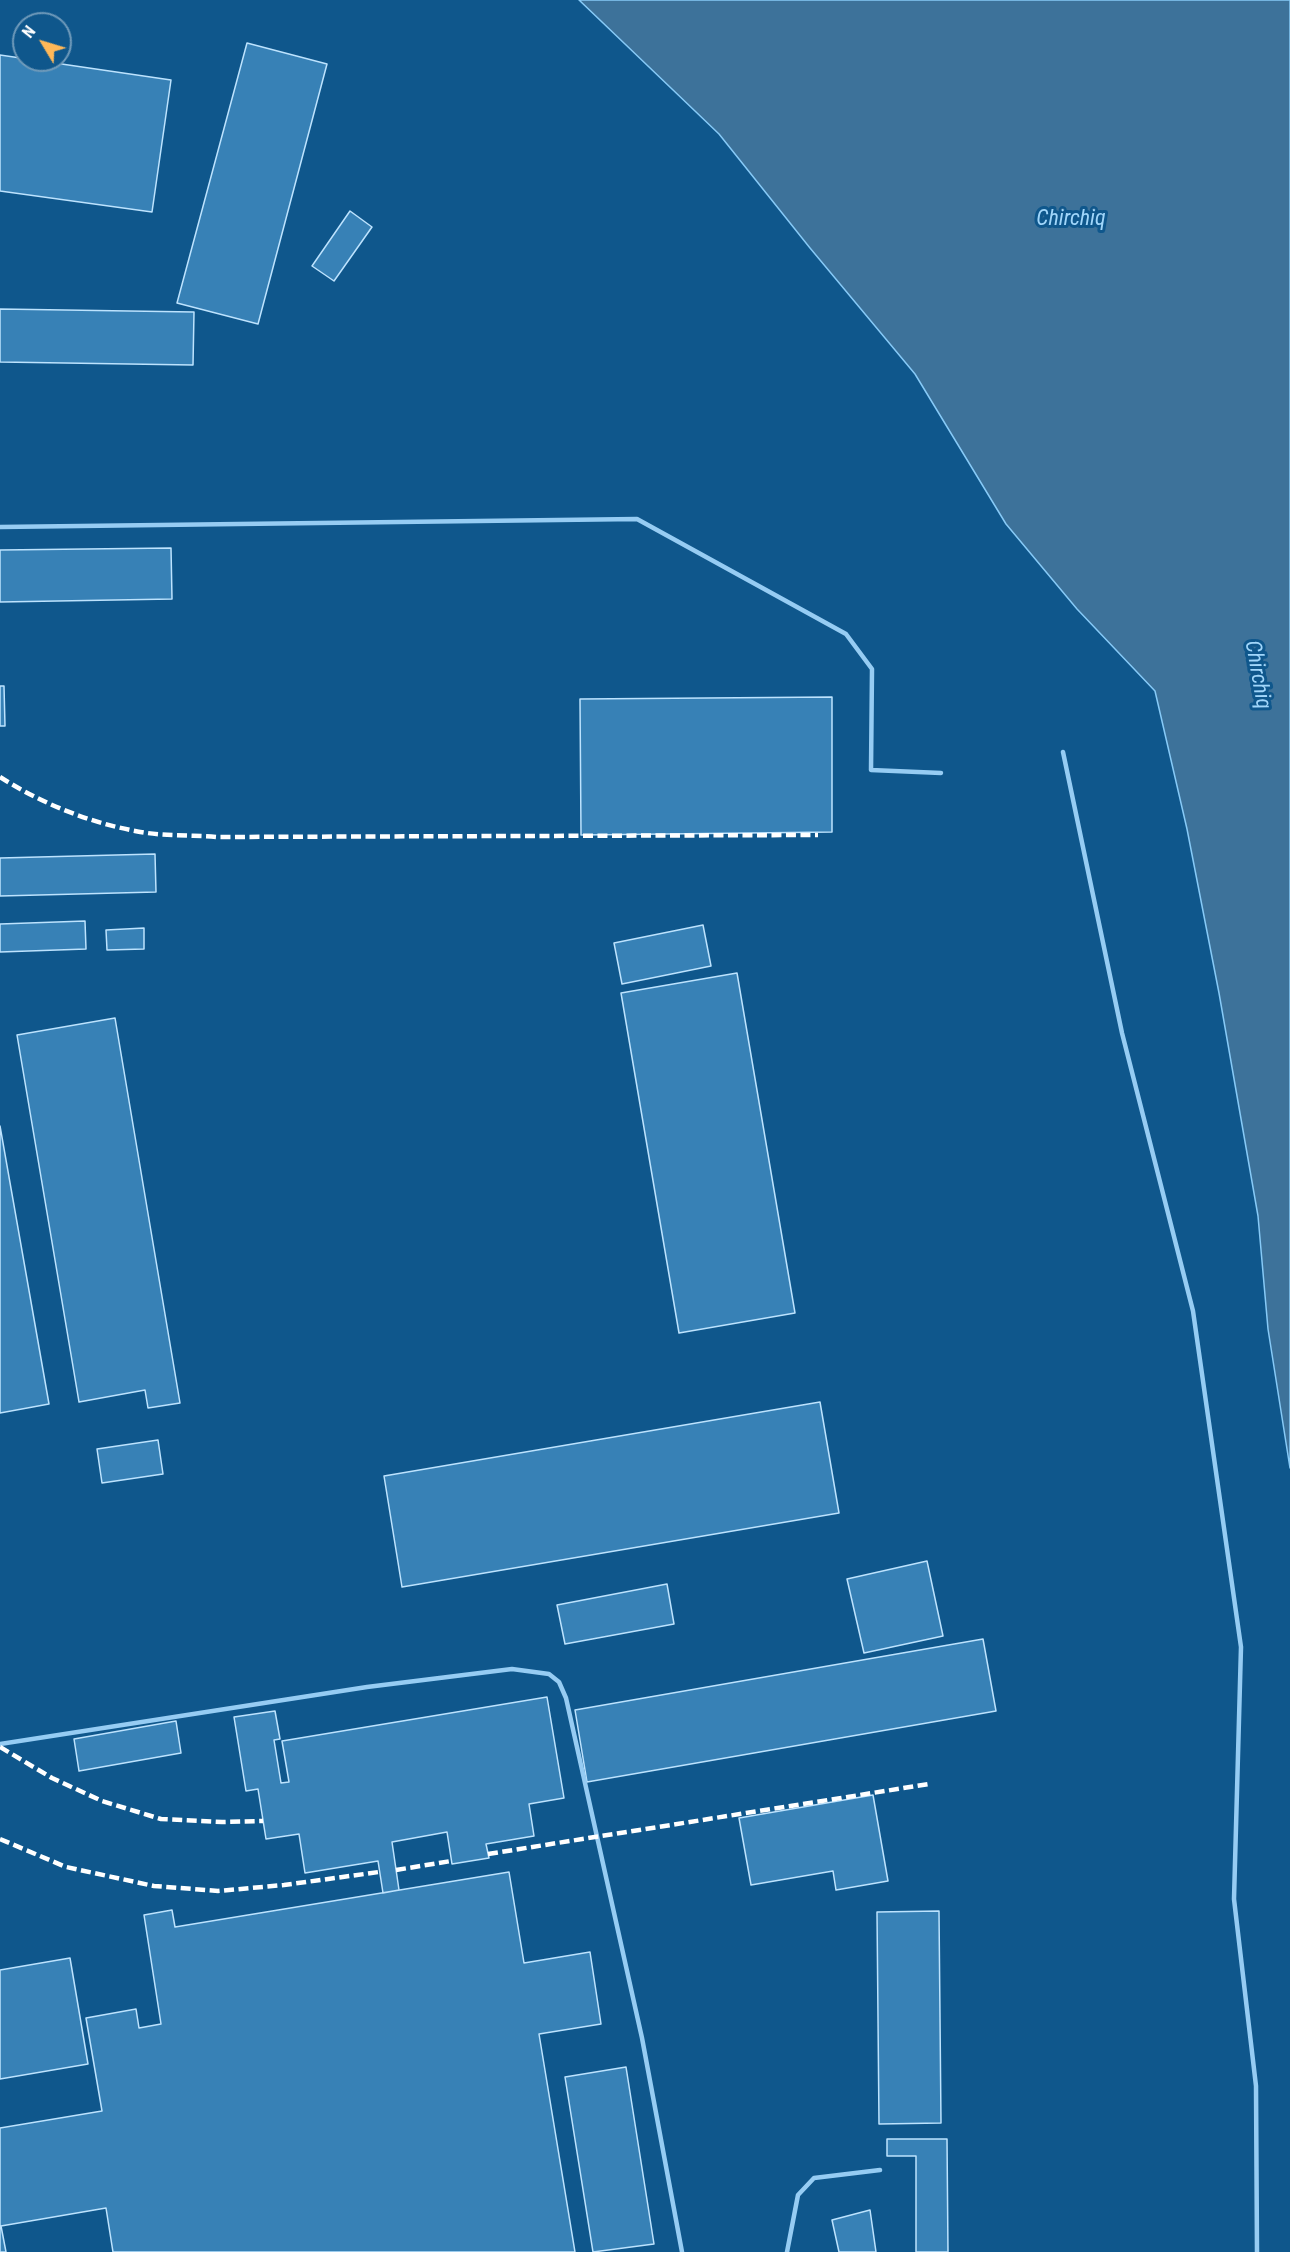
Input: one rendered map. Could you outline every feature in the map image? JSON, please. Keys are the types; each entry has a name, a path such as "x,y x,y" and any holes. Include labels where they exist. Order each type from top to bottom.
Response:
{"lane":[{"path":"0,526 637,519 846,634 872,669 872,770 941,774"},
{"path":"1063,752 1122,1033 1193,1311 1241,1647 1234,1899 1256,2086 1257,2252"},
{"path":"0,1744 367,1687 512,1669 549,1674 559,1682 566,1698 642,2038 682,2252"},
{"path":"786,2252 798,2195 814,2178 880,2170"}],"water":[{"name":"Chirchiq","path":"579,0 1290,0 1290,1468 1268,1329 1258,1216 1219,993 1187,829 1155,691 1077,609 1006,524 915,374 719,134"}],"building":[{"path":"247,43 327,64 258,324 177,303"},
{"path":"0,55 12,57 12,72 72,72 72,66 171,80 152,212 0,191"},
{"path":"350,211 372,227 334,281 312,266"},
{"path":"0,309 194,312 193,365 0,362"},
{"path":"171,548 172,599 0,602 0,550"},
{"path":"0,686 4,686 5,726 0,726"},
{"path":"832,697 832,832 581,835 580,699"},
{"path":"155,854 156,892 0,896 0,858"},
{"path":"85,921 86,949 0,952 0,924"},
{"path":"703,925 711,966 622,984 614,943"},
{"path":"144,928 144,949 107,950 106,930"},
{"path":"737,973 795,1313 679,1333 621,993"},
{"path":"115,1018 180,1403 148,1408 145,1390 79,1402 17,1035"},
{"path":"0,1126 49,1404 0,1413"},
{"path":"820,1402 839,1513 402,1587 384,1476"},
{"path":"158,1440 163,1474 102,1483 97,1449"},
{"path":"927,1561 943,1636 864,1653 847,1579"},
{"path":"667,1584 674,1624 565,1644 557,1605"},
{"path":"983,1639 996,1711 587,1782 575,1710"},
{"path":"547,1697 564,1798 529,1804 534,1836 486,1844 489,1858 452,1864 447,1832 392,1842 399,1890 383,1893 378,1861 305,1873 299,1834 266,1839 258,1789 246,1791 234,1717 275,1711 280,1739 274,1740 281,1783 289,1782 282,1741"},
{"path":"176,1721 181,1753 79,1771 74,1739"},
{"path":"873,1795 888,1881 836,1890 833,1871 751,1885 739,1818"},
{"path":"509,1872 524,1963 590,1952 601,2024 539,2034 575,2252 113,2252 106,2208 1,2226 6,2252 0,2252 0,2128 102,2111 86,2018 136,2009 139,2028 161,2024 144,1915 172,1910 175,1927"},
{"path":"939,1911 941,2123 879,2124 877,1912"},
{"path":"70,1958 88,2064 0,2079 0,1970"},
{"path":"626,2067 654,2244 593,2252 565,2077"},
{"path":"887,2139 947,2139 948,2252 916,2252 916,2156 887,2156"},
{"path":"870,2210 876,2252 839,2252 832,2220"}],"railway":[{"path":"0,777 52,805 89,819 108,825 164,835 216,837 818,835"},
{"path":"0,1747 52,1778 102,1801 161,1819 222,1822 263,1821"},
{"path":"488,1854 929,1784"},
{"path":"0,1839 66,1867 154,1886 218,1891 379,1872"},
{"path":"396,1870 451,1861"}]}
